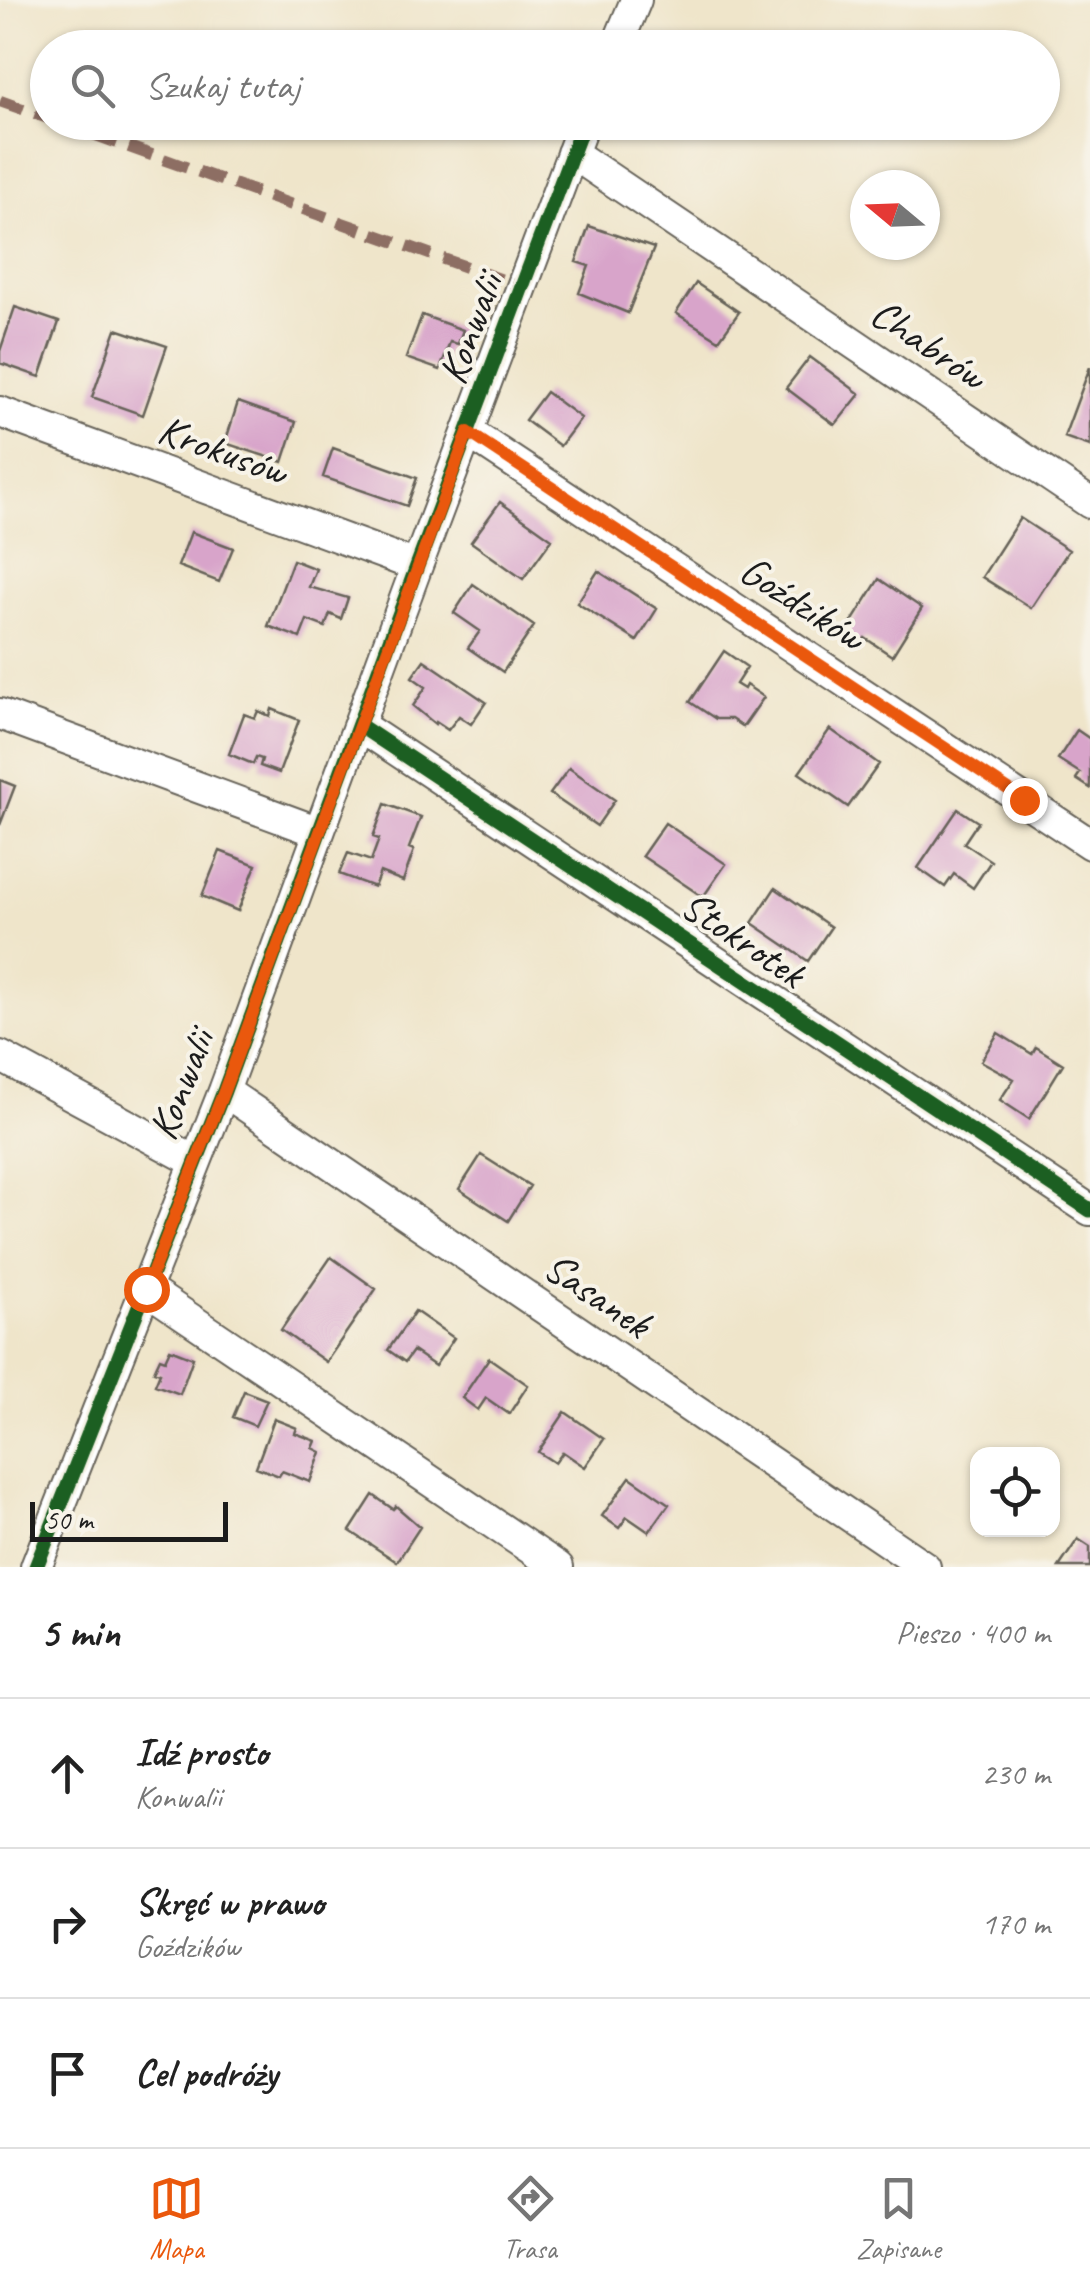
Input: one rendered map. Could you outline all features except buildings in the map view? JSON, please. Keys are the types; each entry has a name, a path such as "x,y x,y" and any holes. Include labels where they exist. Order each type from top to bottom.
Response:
{"street":[{"path":"624,30 636,0"},
{"name":"Konwalii","path":"36,1567 224,1091 577,140"},
{"name":"Chabrów","path":"572,152 1090,503"},
{"name":"Krokusów","path":"0,412 417,566"},
{"name":"Goździków","path":"468,432 1090,844"},
{"path":"0,714 319,832"},
{"name":"Stokrotek","path":"359,725 1090,1210"},
{"path":"0,1056 196,1162"},
{"name":"Sasanek","path":"224,1091 925,1567"},
{"path":"146,1289 558,1567"}],"marked path":[{"path":"0,101 30,112"},
{"path":"110,140 522,287"}],"cycle path":[{"path":"36,1567 224,1091 577,140"},
{"path":"359,725 1090,1210"}],"route":[{"path":"146,1289 224,1091 468,432 1024,800"}]}
